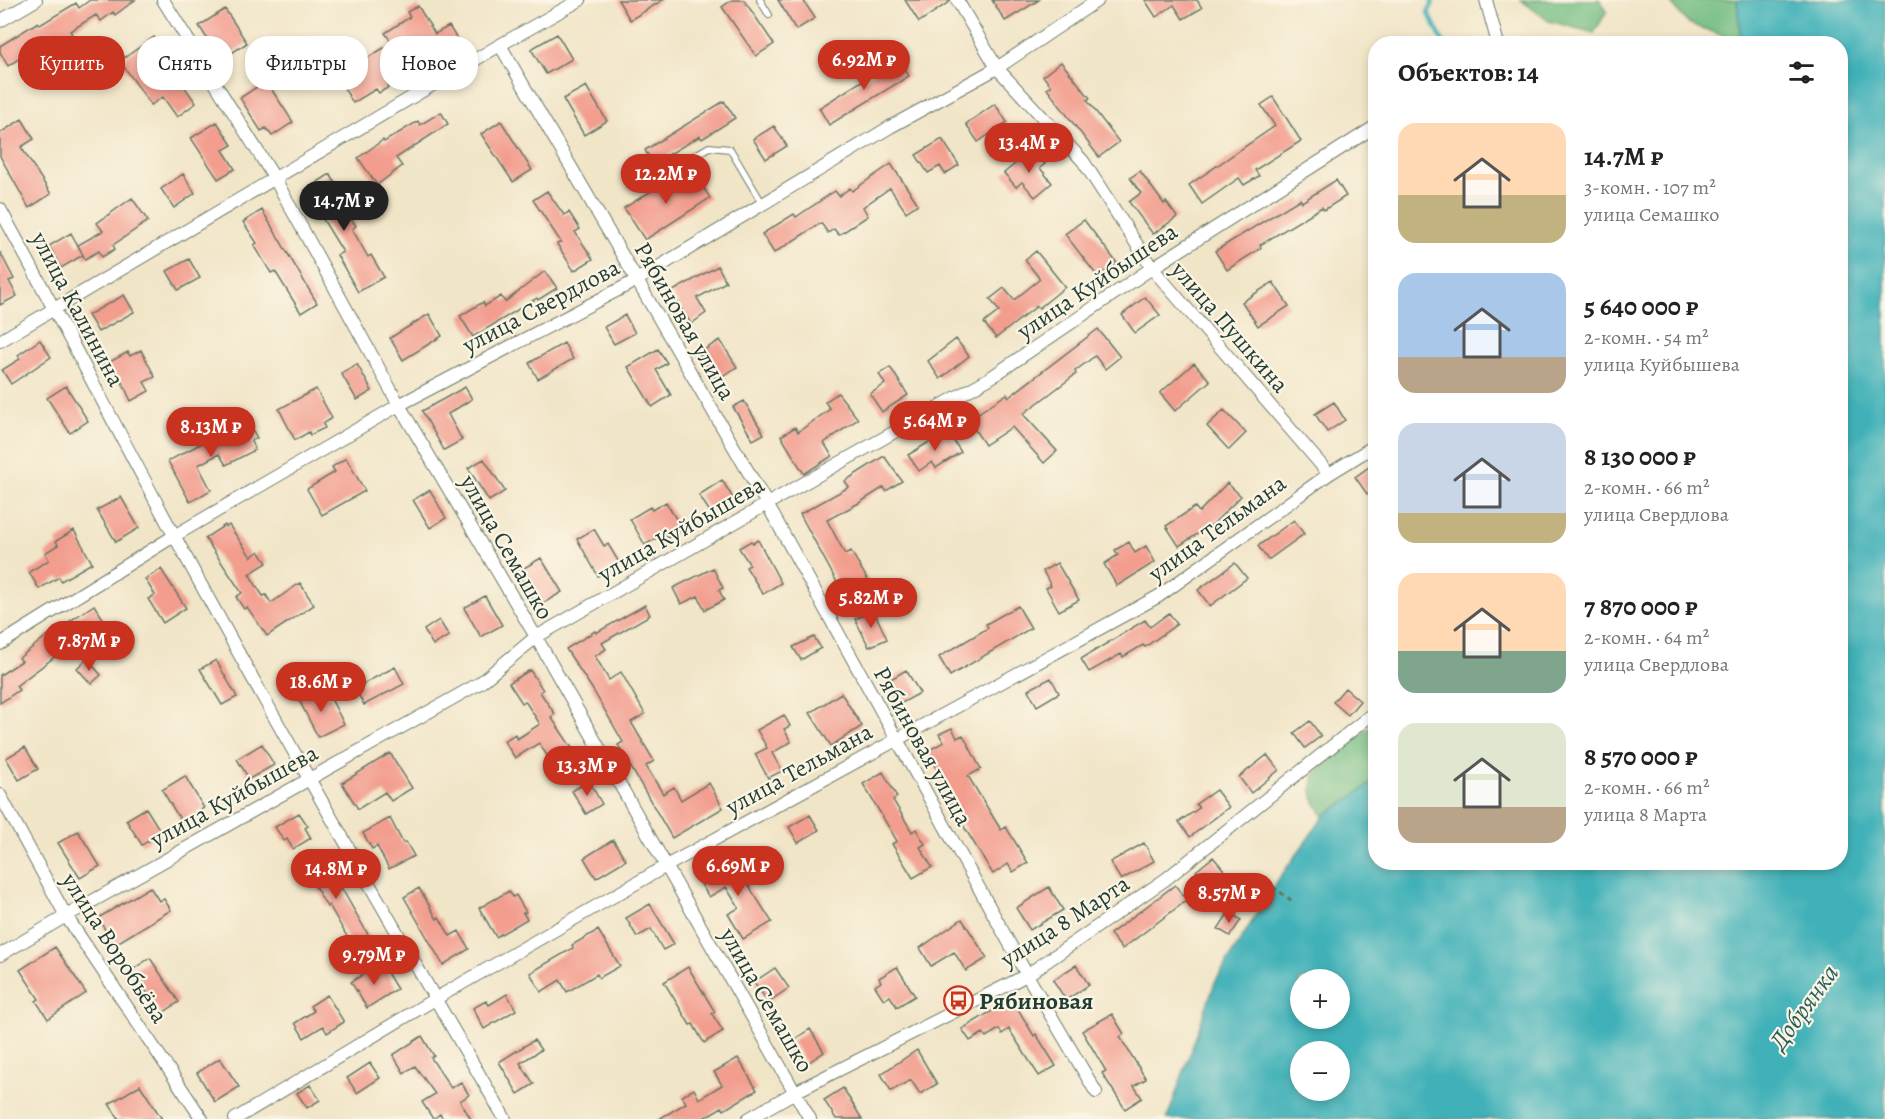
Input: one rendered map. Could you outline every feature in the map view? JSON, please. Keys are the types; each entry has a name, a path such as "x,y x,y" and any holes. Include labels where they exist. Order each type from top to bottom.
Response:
{"street":[{"path":"0,21 36,0"},
{"name":"улица Семашко","path":"162,0 275,179 399,405 536,637 810,1119"},
{"path":"0,340 580,0"},
{"name":"улица Пушкина","path":"957,0 997,68 1083,161 1152,268 1329,474"},
{"name":"улица Свердлова","path":"0,644 174,536 399,405 637,279 890,127 997,68 1098,0"},
{"path":"1486,0 1496,36"},
{"name":"Рябиновая улица","path":"500,45 767,504 1027,975 1096,1092"},
{"name":"улица Куйбышева","path":"0,955 480,683 536,637 990,378 1152,268 1368,131"},
{"name":"улица Калинина","path":"0,209 55,308 174,536 309,778 505,1119"},
{"name":"улица Тельмана","path":"235,1119 435,999 666,866 1159,596 1329,474 1368,451"},
{"name":"улица 8 Марта","path":"748,1119 795,1092 1027,975 1166,879 1368,717"},
{"name":"улица Воробьёва","path":"0,795 66,916 202,1119"}],"lane":[{"path":"760,0 769,15"},
{"path":"640,187 709,147 730,149 762,203"}],"path":[{"path":"1273,887 1295,903"}],"green space":[{"path":"1521,0 1600,0 1607,11 1594,33 1549,21"},
{"path":"1668,0 1737,0 1740,36 1724,36 1688,23"},
{"path":"1368,729 1368,786 1324,816 1313,796 1314,774"}],"water":[{"name":"Добрянка","path":"1737,0 1885,0 1885,1119 1167,1119 1215,982 1273,887 1324,816 1368,786 1368,870 1848,870 1848,36 1740,36"}],"building":[{"path":"90,0 135,0 115,15 113,12 101,21 96,15 70,31 72,34 69,36 18,36 18,59 8,66 0,52 0,46 38,22 40,25 76,3 79,8"},
{"path":"618,0 663,0 630,20"},
{"path":"732,0 744,0 774,44 756,56 722,7"},
{"path":"778,0 803,0 815,18 796,30"},
{"path":"905,0 949,0 949,2 919,22"},
{"path":"992,0 1039,0 1005,21"},
{"path":"1145,0 1197,0 1202,8 1183,19 1174,5 1156,17"},
{"path":"418,6 435,34 449,26 455,36 387,36 385,33 410,17 407,12"},
{"path":"225,9 245,40 245,44 233,52 233,36 205,36 199,26"},
{"path":"557,34 572,59 546,74 531,49"},
{"path":"137,49 137,85 125,68 125,57"},
{"path":"380,50 380,90 384,90 379,93 376,89 353,103 345,90 368,90 368,57"},
{"path":"898,58 909,76 829,125 819,108"},
{"path":"1061,62 1090,98 1087,100 1119,142 1099,157 1047,89 1051,86 1043,76"},
{"path":"586,86 607,121 584,135 563,99"},
{"path":"140,90 187,90 196,103 177,117 163,97 151,105"},
{"path":"252,90 272,90 293,122 272,136 266,128 261,131 240,98"},
{"path":"1273,97 1301,141 1255,170 1259,176 1244,185 1239,178 1202,204 1189,185 1275,126 1261,105"},
{"path":"724,101 735,118 702,139 700,136 653,164 645,150"},
{"path":"995,104 1007,122 978,142 966,124"},
{"path":"441,112 448,124 396,158 402,166 377,185 358,158 383,140 384,142 418,121 420,125"},
{"path":"22,119 34,139 21,147 51,194 29,208 0,156 0,133"},
{"path":"501,121 532,170 513,182 481,134"},
{"path":"217,122 232,145 223,150 235,169 218,179 191,138"},
{"path":"774,126 787,146 766,159 753,139"},
{"path":"942,139 959,165 945,174 940,166 928,173 916,155"},
{"path":"1033,149 1045,164 1040,168 1052,183 1035,197 1022,182 1016,187 1004,173"},
{"path":"891,164 918,204 906,212 890,188 863,207 868,216 839,235 834,229 828,233 821,223 774,253 762,234 794,214 796,217 835,191 839,196 850,188 852,191"},
{"path":"1140,171 1164,204 1166,202 1177,217 1153,234 1129,202 1141,193 1130,178"},
{"path":"183,174 195,193 174,208 161,189"},
{"path":"330,174 355,214 350,217 356,226 352,229 368,257 371,255 384,277 358,292 337,255 343,252 305,190"},
{"path":"695,174 710,198 645,240 624,208 672,178 676,185"},
{"path":"1336,180 1346,196 1324,210 1322,207 1260,245 1261,248 1227,270 1215,251 1300,199 1302,202"},
{"path":"547,191 564,215 569,212 580,229 575,232 593,259 574,271 557,244 561,242 533,200"},
{"path":"132,198 148,221 113,245 115,249 102,257 99,251 85,259 78,245 103,231 97,223"},
{"path":"262,210 317,303 301,313 275,271 271,273 254,245 257,243 243,222"},
{"path":"1084,220 1117,263 1098,277 1065,234"},
{"path":"71,233 83,255 61,268 49,246"},
{"path":"1036,251 1065,287 996,338 984,323 999,311 990,299 1004,288 1014,300 1040,279 1025,260"},
{"path":"0,252 14,279 9,281 17,296 0,305"},
{"path":"189,259 200,278 178,290 167,271"},
{"path":"718,266 726,282 697,298 706,313 691,324 671,292"},
{"path":"545,271 557,288 473,337 460,316 483,302 485,306 501,296 505,302"},
{"path":"1273,282 1289,306 1258,326 1242,302"},
{"path":"124,295 134,312 98,332 88,315"},
{"path":"1145,297 1160,315 1135,333 1122,315"},
{"path":"429,314 442,336 403,360 390,338"},
{"path":"625,315 635,333 614,344 604,327"},
{"path":"1098,329 1120,357 1105,369 1095,356 1075,371 1076,374 1023,414 1057,451 1044,463 1012,427 985,445 968,420 1007,394 1009,397"},
{"path":"956,339 969,356 940,379 928,361"},
{"path":"40,340 51,357 11,384 2,370 20,359 18,355"},
{"path":"720,340 737,367 716,380 699,353"},
{"path":"564,343 573,359 538,379 529,363"},
{"path":"658,349 667,363 656,370 671,395 652,407 628,367"},
{"path":"141,350 155,377 144,382 149,391 131,401 119,376 111,380 104,365 128,352 130,356"},
{"path":"1194,363 1210,381 1175,411 1160,393"},
{"path":"357,364 372,391 357,400 341,373"},
{"path":"890,367 908,395 882,412 870,394 885,384 879,374"},
{"path":"66,386 88,421 70,433 47,398"},
{"path":"465,387 472,399 448,414 462,440 444,450 422,411"},
{"path":"316,389 332,418 323,424 325,428 310,435 309,432 295,440 279,409"},
{"path":"838,393 858,419 824,443 832,456 804,474 781,436 795,427 798,432 830,409 825,402"},
{"path":"744,401 764,434 753,440 733,407"},
{"path":"1334,402 1345,420 1327,432 1315,414"},
{"path":"1224,410 1246,433 1229,450 1207,426"},
{"path":"248,422 257,438 251,441 255,450 226,465 219,454 198,465 211,490 190,502 168,461 238,424 239,427"},
{"path":"947,431 961,452 936,468 932,462 919,471 908,455"},
{"path":"884,456 902,481 886,491 884,487 827,520 845,554 851,551 870,584 845,597 800,514 849,487 845,481"},
{"path":"346,458 365,491 322,515 307,489 335,472 332,467"},
{"path":"484,459 505,491 489,501 468,468"},
{"path":"1368,468 1368,493 1367,494 1355,477"},
{"path":"722,480 733,498 710,512 699,495"},
{"path":"1227,483 1241,496 1213,524 1179,546 1166,526 1195,507 1199,512"},
{"path":"430,490 446,518 430,528 413,500"},
{"path":"121,497 139,528 116,542 97,510"},
{"path":"666,502 682,529 668,538 665,533 645,545 630,519 650,507 652,510"},
{"path":"1294,520 1304,534 1268,560 1258,546"},
{"path":"225,525 226,527 229,525 251,557 259,551 267,563 249,574 263,596 266,595 271,603 300,583 314,605 267,636 247,607 244,609 236,597 242,593 205,538"},
{"path":"594,529 604,546 608,544 620,564 598,576 577,539"},
{"path":"74,530 92,563 61,581 59,577 39,589 29,572 49,560 45,553 58,545 56,541"},
{"path":"758,540 781,583 763,594 746,567 750,565 739,548"},
{"path":"1129,542 1135,553 1146,546 1155,562 1117,586 1104,564 1118,555 1115,550"},
{"path":"541,558 562,592 537,607 517,572"},
{"path":"1057,563 1079,600 1059,611 1046,588 1051,586 1043,571"},
{"path":"1235,563 1247,578 1210,606 1198,590"},
{"path":"713,568 723,588 719,590 724,600 705,610 698,596 681,604 673,588"},
{"path":"161,569 186,608 163,623 148,599 155,595 145,579"},
{"path":"485,596 502,625 481,637 464,608"},
{"path":"94,605 104,620 16,686 19,690 0,703 0,675 22,661 19,658 48,635 51,638 71,623 70,621"},
{"path":"645,605 650,615 602,643 606,649 595,656 609,680 621,672 645,714 631,722 654,761 646,766 663,794 674,787 681,800 709,783 723,808 672,838 618,745 623,742 566,649"},
{"path":"1018,606 1031,628 950,676 939,657 988,628 986,624"},
{"path":"874,611 887,639 869,647 855,619"},
{"path":"1169,613 1177,624 1145,647 1143,645 1123,657 1121,654 1089,672 1081,659 1145,620 1150,627"},
{"path":"439,620 449,636 433,645 424,630"},
{"path":"814,637 821,648 801,660 793,647"},
{"path":"87,659 101,675 91,684 77,668"},
{"path":"216,660 237,697 222,705 200,669"},
{"path":"395,667 404,684 364,705 355,688"},
{"path":"530,670 543,690 540,692 555,714 551,717 576,754 555,768 539,743 515,758 504,741 515,734 517,739 540,724 525,701 522,703 509,683"},
{"path":"906,670 920,693 900,704 886,682"},
{"path":"1051,678 1059,693 1037,706 1028,690"},
{"path":"1345,688 1360,701 1348,715 1333,702"},
{"path":"308,690 315,703 329,695 344,724 318,737 297,696"},
{"path":"841,693 862,726 831,746 810,713"},
{"path":"784,715 790,726 784,729 791,742 772,753 782,771 768,778 755,754 767,748 757,730"},
{"path":"1310,721 1321,736 1305,748 1294,733"},
{"path":"952,728 957,738 963,735 981,769 968,776 1001,830 1006,827 1028,863 1013,872 1008,864 993,874 950,804 955,802 927,751 944,742 939,734"},
{"path":"262,744 274,765 249,779 237,759"},
{"path":"25,747 38,769 19,780 6,758"},
{"path":"390,753 412,788 391,801 385,792 358,809 342,783"},
{"path":"1267,755 1279,770 1251,793 1239,777"},
{"path":"883,772 897,797 893,800 912,832 916,829 925,844 920,847 932,867 913,878 892,844 897,841 863,784"},
{"path":"185,776 204,808 181,821 162,790"},
{"path":"589,781 602,804 586,814 572,791"},
{"path":"1216,790 1229,807 1190,837 1179,822 1199,808 1196,804"},
{"path":"146,808 161,832 142,845 126,820"},
{"path":"299,813 308,826 305,828 311,838 293,849 287,839 284,841 275,827"},
{"path":"810,815 819,830 798,843 789,827"},
{"path":"390,818 403,843 406,842 414,856 389,869 377,846 372,849 363,833"},
{"path":"78,831 100,866 80,878 58,843"},
{"path":"613,840 626,860 596,878 584,858"},
{"path":"1144,843 1154,861 1121,880 1110,862"},
{"path":"322,854 370,938 353,947 303,865"},
{"path":"741,856 750,873 743,877 772,922 743,939 728,914 739,908 726,887 709,897 699,881"},
{"path":"1213,857 1224,870 1208,884 1196,871"},
{"path":"1175,885 1187,900 1122,949 1110,934"},
{"path":"150,887 159,901 164,899 171,910 114,945 98,918"},
{"path":"1049,887 1063,910 1030,930 1016,908"},
{"path":"419,888 450,936 459,931 469,949 443,965 404,897"},
{"path":"509,891 513,897 516,895 526,912 523,913 527,919 496,937 479,908"},
{"path":"650,904 674,944 663,950 651,929 637,937 626,918"},
{"path":"1229,912 1241,920 1230,936 1218,929"},
{"path":"962,919 987,958 966,971 954,952 931,966 920,948"},
{"path":"598,930 620,966 599,978 597,974 567,992 560,980 541,992 530,973 573,948 572,945"},
{"path":"55,947 86,993 48,1019 36,1001 39,999 20,970"},
{"path":"150,958 179,1002 161,1014 132,970"},
{"path":"381,963 397,989 367,1008 351,982"},
{"path":"1076,965 1089,985 1066,1000 1053,980"},
{"path":"688,967 715,1012 712,1014 723,1031 704,1043 693,1024 690,1025 664,982"},
{"path":"897,967 915,996 897,1007 890,996 884,1000 875,986 881,982 879,978"},
{"path":"775,968 789,988 768,1002 754,982"},
{"path":"507,994 516,1010 484,1029 473,1008 486,1001 489,1005"},
{"path":"327,995 344,1022 327,1033 323,1026 304,1038 295,1023 314,1011 310,1006"},
{"path":"1012,999 1034,1036 1036,1034 1056,1066 1039,1076 1009,1029 1002,1034 999,1029 986,1037 983,1033 970,1041 962,1029"},
{"path":"1112,1014 1124,1034 1120,1037 1146,1079 1134,1086 1142,1098 1125,1109 1102,1073 1106,1071 1082,1031"},
{"path":"810,1029 824,1052 806,1064 792,1041"},
{"path":"422,1036 434,1056 431,1058 451,1088 461,1082 469,1095 460,1101 471,1119 443,1119 440,1114 433,1119 422,1102 435,1094 415,1066 404,1073 393,1055"},
{"path":"534,1040 541,1050 520,1063 534,1084 518,1094 499,1062"},
{"path":"917,1050 937,1084 920,1094 911,1080 891,1091 881,1074"},
{"path":"220,1058 239,1087 215,1102 197,1073"},
{"path":"738,1058 757,1090 724,1110 722,1107 702,1119 659,1119 686,1103 682,1096 694,1089 699,1099 722,1085 714,1072"},
{"path":"370,1063 380,1078 357,1093 347,1078"},
{"path":"140,1085 162,1119 119,1119 109,1104"},
{"path":"310,1085 320,1100 307,1108 297,1093"},
{"path":"843,1088 862,1119 836,1119 824,1100"}],"waterway":[{"path":"1431,0 1433,3 1428,12 1440,36"}],"place":[{"name":"Рябиновая","path":"958,1001"}]}
